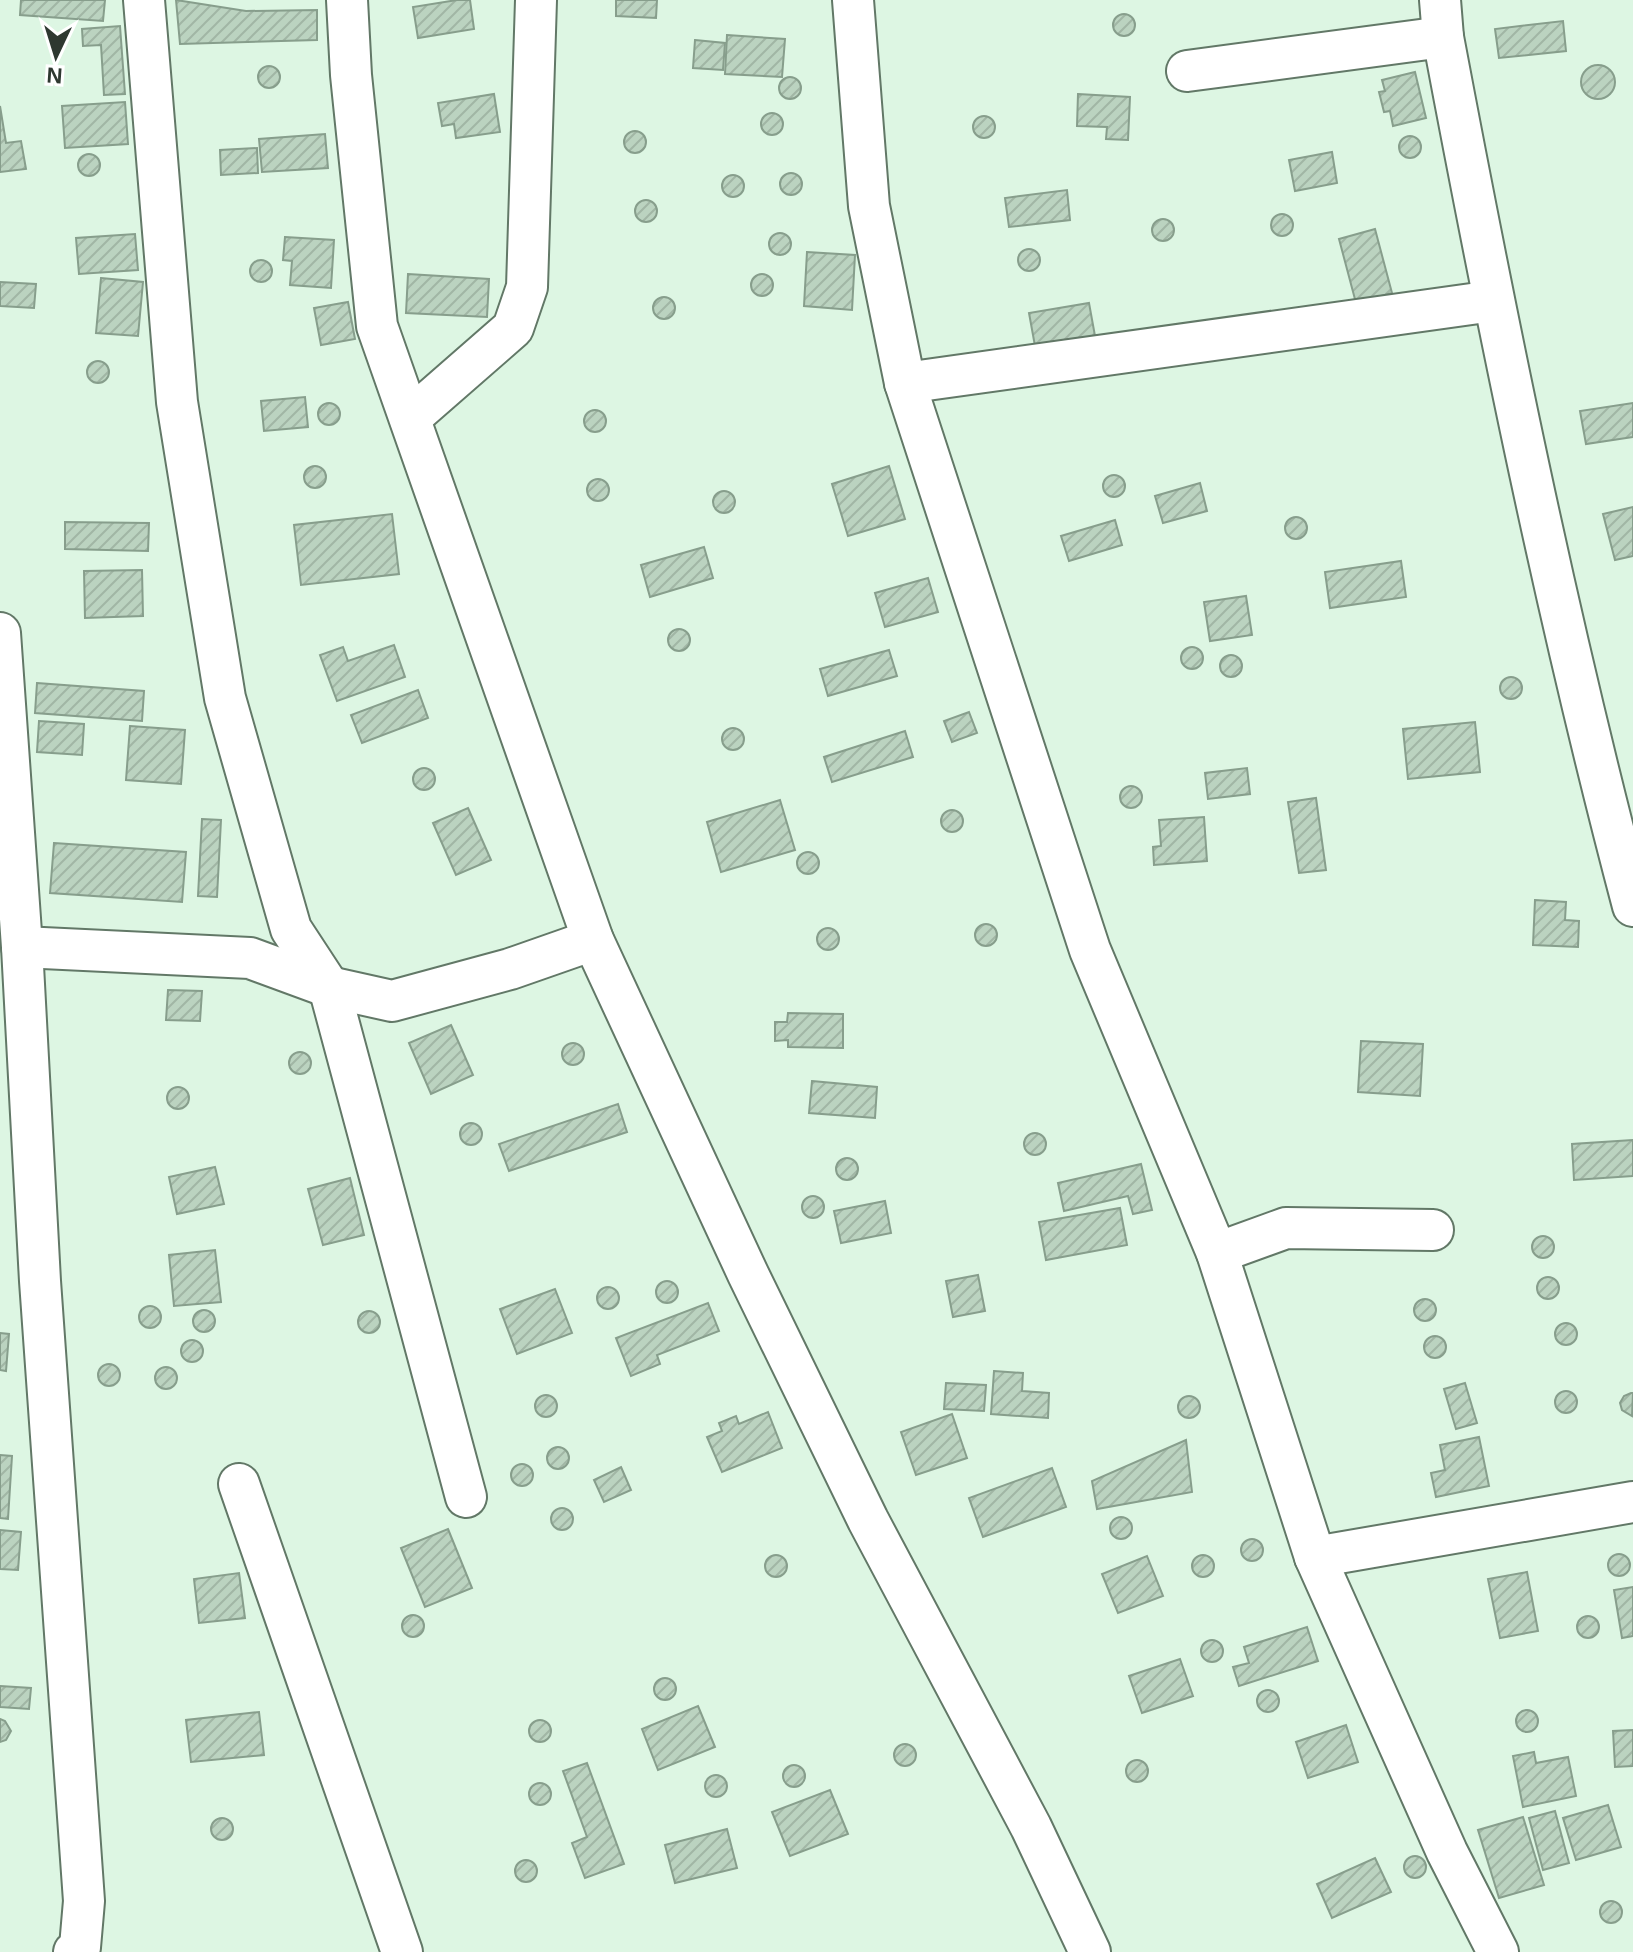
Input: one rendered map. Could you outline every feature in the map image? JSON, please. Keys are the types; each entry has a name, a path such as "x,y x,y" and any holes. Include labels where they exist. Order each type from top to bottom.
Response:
{"street":[{"path":"144,0 177,402 225,698 291,929 329,987 466,1497"},
{"path":"347,0 351,75 377,326 593,940 748,1274 861,1506 1031,1827 1090,1952"},
{"path":"410,418 513,328 527,287 536,0"},
{"path":"853,0 869,206 905,383 1090,950 1217,1253 1315,1557 1447,1852 1498,1952"},
{"path":"1187,71 1442,19 1493,301 1550,564 1633,906"},
{"path":"905,383 1493,301"},
{"path":"0,633 22,947 40,1281 84,1901 80,1947 74,1952"},
{"path":"22,947 250,958 329,987 392,1001 510,969 593,940"},
{"path":"1217,1253 1286,1228 1433,1230"},
{"path":"239,1484 402,1952"},
{"path":"1315,1557 1633,1502"}],"building":[{"path":"21,0 105,0 103,21 20,15"},
{"path":"176,0 246,11 317,10 317,40 180,44"},
{"path":"470,0 474,29 418,38 413,7"},
{"path":"616,0 657,0 656,18 616,16"},
{"path":"1124,14 1132,17 1135,25 1132,33 1124,36 1116,33 1113,25 1116,17"},
{"path":"1563,21 1566,51 1499,58 1495,29"},
{"path":"120,26 125,94 104,95 101,45 83,46 82,29"},
{"path":"727,35 785,39 782,77 725,74"},
{"path":"695,40 725,43 723,70 693,68"},
{"path":"1598,65 1610,70 1615,82 1610,94 1598,99 1586,94 1581,82 1586,70"},
{"path":"265,66 273,66 280,77 273,88 265,88 258,81 258,73"},
{"path":"1415,72 1426,118 1393,126 1390,111 1384,112 1379,92 1385,91 1382,80"},
{"path":"786,77 794,77 801,88 794,99 786,99 779,92 779,84"},
{"path":"494,94 500,132 456,138 454,124 442,126 438,103"},
{"path":"1078,94 1130,97 1128,140 1106,139 1107,127 1077,126"},
{"path":"125,102 128,144 65,148 62,106"},
{"path":"0,106 6,143 21,141 26,169 0,172"},
{"path":"768,113 776,113 783,124 776,135 768,135 761,128 761,120"},
{"path":"980,116 988,116 995,127 988,138 980,138 973,131 973,123"},
{"path":"631,131 639,131 646,142 639,153 631,153 624,146 624,138"},
{"path":"325,134 328,168 262,172 259,139"},
{"path":"1410,136 1418,139 1421,147 1418,155 1410,158 1402,155 1399,147 1402,139"},
{"path":"257,148 258,173 221,175 220,150"},
{"path":"1332,152 1337,183 1295,191 1289,160"},
{"path":"85,154 93,154 100,165 93,176 85,176 78,169 78,161"},
{"path":"787,173 795,173 802,184 795,195 787,195 780,188 780,180"},
{"path":"729,175 737,175 744,186 737,197 729,197 722,190 722,182"},
{"path":"1067,190 1070,220 1009,227 1005,198"},
{"path":"642,200 650,200 657,211 650,222 642,222 635,215 635,207"},
{"path":"1282,214 1290,217 1293,225 1290,233 1282,236 1274,233 1271,225 1274,217"},
{"path":"1159,219 1167,219 1174,230 1167,241 1159,241 1152,234 1152,226"},
{"path":"1375,229 1392,293 1356,303 1339,239"},
{"path":"776,233 784,233 791,244 784,255 776,255 769,248 769,240"},
{"path":"135,234 138,270 79,274 76,238"},
{"path":"285,237 334,240 331,288 290,285 292,261 283,260"},
{"path":"1029,249 1037,252 1040,260 1037,268 1029,271 1021,268 1018,260 1021,252"},
{"path":"807,252 855,255 852,310 804,306"},
{"path":"257,260 265,260 272,271 265,282 257,282 250,275 250,267"},
{"path":"408,274 489,279 487,317 406,313"},
{"path":"758,274 766,274 773,285 766,296 758,296 751,289 751,281"},
{"path":"101,278 143,282 138,336 96,333"},
{"path":"0,282 36,284 34,308 0,306"},
{"path":"664,297 672,300 675,308 672,316 664,319 656,316 653,308 656,300"},
{"path":"348,302 355,339 321,345 314,308"},
{"path":"1089,303 1095,336 1035,346 1029,313"},
{"path":"94,361 102,361 109,372 102,383 94,383 87,376 87,368"},
{"path":"305,397 308,427 264,431 261,401"},
{"path":"325,403 333,403 340,414 333,425 325,425 318,418 318,410"},
{"path":"1633,403 1633,437 1586,444 1580,411"},
{"path":"591,410 599,410 606,421 599,432 591,432 584,425 584,417"},
{"path":"311,466 319,466 326,477 319,488 311,488 304,481 304,473"},
{"path":"889,466 905,519 848,536 832,484"},
{"path":"1110,475 1118,475 1125,486 1118,497 1110,497 1103,490 1103,482"},
{"path":"594,479 602,479 609,490 602,501 594,501 587,494 587,486"},
{"path":"1200,483 1207,511 1163,523 1155,496"},
{"path":"720,491 728,491 735,502 728,513 720,513 713,506 713,498"},
{"path":"1633,507 1633,556 1615,560 1603,514"},
{"path":"392,514 399,574 301,585 294,525"},
{"path":"1292,517 1300,517 1307,528 1300,539 1292,539 1285,532 1285,524"},
{"path":"1115,520 1122,545 1069,561 1061,536"},
{"path":"65,522 149,523 148,551 65,549"},
{"path":"704,547 713,578 650,597 641,565"},
{"path":"1401,561 1406,597 1330,608 1325,572"},
{"path":"142,570 143,616 85,618 84,571"},
{"path":"928,578 938,612 885,627 875,593"},
{"path":"1246,596 1252,635 1210,641 1204,602"},
{"path":"675,629 683,629 690,640 683,651 675,651 668,644 668,636"},
{"path":"394,645 405,677 337,701 320,655 343,647 348,661"},
{"path":"1188,647 1196,647 1203,658 1196,669 1188,669 1181,662 1181,654"},
{"path":"889,650 897,676 828,696 820,669"},
{"path":"1227,655 1235,655 1242,666 1235,677 1227,677 1220,670 1220,662"},
{"path":"1507,677 1515,677 1522,688 1515,699 1507,699 1500,692 1500,684"},
{"path":"37,683 144,691 142,721 35,713"},
{"path":"418,690 428,718 362,743 351,715"},
{"path":"969,712 977,733 952,742 944,721"},
{"path":"39,721 84,724 82,755 37,752"},
{"path":"1475,722 1480,772 1408,779 1403,729"},
{"path":"130,726 185,730 181,784 126,780"},
{"path":"729,728 737,728 744,739 737,750 729,750 722,743 722,735"},
{"path":"905,731 913,757 832,782 824,757"},
{"path":"420,768 428,768 435,779 428,790 420,790 413,783 413,775"},
{"path":"1247,768 1250,794 1208,799 1205,773"},
{"path":"1127,786 1135,786 1142,797 1135,808 1127,808 1120,801 1120,793"},
{"path":"1316,798 1326,870 1299,873 1288,802"},
{"path":"780,800 795,850 721,872 707,822"},
{"path":"468,808 491,860 456,875 433,823"},
{"path":"948,810 956,810 963,821 956,832 948,832 941,825 941,817"},
{"path":"1204,817 1207,861 1154,865 1153,847 1161,846 1159,820"},
{"path":"202,819 221,820 217,897 198,896"},
{"path":"54,843 186,852 182,902 50,893"},
{"path":"808,852 816,855 819,863 816,871 808,874 800,871 797,863 800,855"},
{"path":"1535,900 1566,902 1565,920 1579,921 1578,947 1533,945"},
{"path":"982,924 990,924 997,935 990,946 982,946 975,939 975,931"},
{"path":"824,928 832,928 839,939 832,950 824,950 817,943 817,935"},
{"path":"168,990 202,991 200,1021 166,1020"},
{"path":"788,1013 843,1014 843,1048 788,1047 788,1040 775,1041 775,1022 787,1022"},
{"path":"451,1025 473,1075 431,1094 409,1043"},
{"path":"1361,1041 1423,1044 1420,1096 1358,1092"},
{"path":"569,1043 577,1043 584,1054 577,1065 569,1065 562,1058 562,1050"},
{"path":"296,1052 304,1052 311,1063 304,1074 296,1074 289,1067 289,1059"},
{"path":"812,1081 877,1087 875,1118 809,1113"},
{"path":"174,1087 182,1087 189,1098 182,1109 174,1109 167,1102 167,1094"},
{"path":"618,1104 627,1132 509,1171 499,1144"},
{"path":"467,1123 475,1123 482,1134 475,1145 467,1145 460,1138 460,1130"},
{"path":"1031,1133 1039,1133 1046,1144 1039,1155 1031,1155 1024,1148 1024,1140"},
{"path":"1633,1140 1633,1176 1574,1180 1572,1144"},
{"path":"843,1158 851,1158 858,1169 851,1180 843,1180 836,1173 836,1165"},
{"path":"1141,1164 1152,1210 1133,1214 1128,1196 1064,1211 1058,1183"},
{"path":"215,1167 224,1204 177,1214 169,1177"},
{"path":"350,1178 364,1235 323,1245 308,1189"},
{"path":"809,1196 817,1196 824,1207 817,1218 809,1218 802,1211 802,1203"},
{"path":"885,1201 891,1233 841,1243 834,1211"},
{"path":"1120,1208 1127,1245 1046,1260 1039,1222"},
{"path":"1539,1236 1547,1236 1554,1247 1547,1258 1539,1258 1532,1251 1532,1243"},
{"path":"215,1250 221,1302 174,1306 169,1255"},
{"path":"978,1275 985,1311 953,1317 946,1281"},
{"path":"1544,1277 1552,1277 1559,1288 1552,1299 1544,1299 1537,1292 1537,1284"},
{"path":"663,1281 671,1281 678,1292 671,1303 663,1303 656,1296 656,1288"},
{"path":"608,1287 616,1290 619,1298 616,1306 608,1309 600,1306 597,1298 600,1290"},
{"path":"555,1289 572,1333 517,1354 500,1309"},
{"path":"1421,1299 1429,1299 1436,1310 1429,1321 1421,1321 1414,1314 1414,1306"},
{"path":"708,1303 719,1331 657,1355 660,1364 631,1376 616,1338"},
{"path":"150,1306 158,1309 161,1317 158,1325 150,1328 142,1325 139,1317 142,1309"},
{"path":"200,1310 208,1310 215,1321 208,1332 200,1332 193,1325 193,1317"},
{"path":"365,1311 373,1311 380,1322 373,1333 365,1333 358,1326 358,1318"},
{"path":"1562,1323 1570,1323 1577,1334 1570,1345 1562,1345 1555,1338 1555,1330"},
{"path":"0,1333 9,1334 6,1371 0,1370"},
{"path":"1431,1336 1439,1336 1446,1347 1439,1358 1431,1358 1424,1351 1424,1343"},
{"path":"192,1340 200,1343 203,1351 200,1359 192,1362 184,1359 181,1351 184,1343"},
{"path":"105,1364 113,1364 120,1375 113,1386 105,1386 98,1379 98,1371"},
{"path":"162,1367 170,1367 177,1378 170,1389 162,1389 155,1382 155,1374"},
{"path":"994,1371 1023,1373 1022,1391 1049,1393 1048,1418 991,1414"},
{"path":"946,1383 986,1385 984,1411 944,1409"},
{"path":"1465,1383 1477,1423 1456,1429 1444,1389"},
{"path":"1566,1391 1574,1394 1577,1402 1574,1410 1566,1413 1558,1410 1555,1402 1558,1394"},
{"path":"1631,1393 1632,1416 1622,1410 1620,1403 1624,1396"},
{"path":"546,1395 554,1398 557,1406 554,1414 546,1417 538,1414 535,1406 538,1398"},
{"path":"1185,1396 1193,1396 1200,1407 1193,1418 1185,1418 1178,1411 1178,1403"},
{"path":"768,1412 782,1448 722,1472 707,1437 722,1431 719,1423 736,1416 739,1424"},
{"path":"952,1414 967,1458 916,1475 901,1432"},
{"path":"1479,1437 1489,1486 1436,1497 1431,1473 1445,1470 1440,1445"},
{"path":"1186,1440 1192,1492 1097,1509 1092,1481"},
{"path":"558,1447 566,1450 569,1458 566,1466 558,1469 550,1466 547,1458 550,1450"},
{"path":"0,1455 12,1456 8,1519 0,1518"},
{"path":"518,1464 526,1464 533,1475 526,1486 518,1486 511,1479 511,1471"},
{"path":"621,1467 631,1490 604,1502 594,1480"},
{"path":"1052,1468 1066,1507 983,1537 969,1498"},
{"path":"562,1508 570,1511 573,1519 570,1527 562,1530 554,1527 551,1519 554,1511"},
{"path":"1117,1517 1125,1517 1132,1528 1125,1539 1117,1539 1110,1532 1110,1524"},
{"path":"448,1529 472,1588 425,1607 401,1548"},
{"path":"0,1530 21,1532 18,1570 0,1569"},
{"path":"1248,1539 1256,1539 1263,1550 1256,1561 1248,1561 1241,1554 1241,1546"},
{"path":"1615,1554 1623,1554 1630,1565 1623,1576 1615,1576 1608,1569 1608,1561"},
{"path":"772,1555 780,1555 787,1566 780,1577 772,1577 765,1570 765,1562"},
{"path":"1199,1555 1207,1555 1214,1566 1207,1577 1199,1577 1192,1570 1192,1562"},
{"path":"1147,1556 1163,1596 1118,1613 1102,1574"},
{"path":"1527,1572 1538,1631 1500,1638 1488,1579"},
{"path":"239,1573 245,1618 199,1623 194,1579"},
{"path":"1633,1587 1633,1636 1622,1638 1614,1590"},
{"path":"409,1615 417,1615 424,1626 417,1637 409,1637 402,1630 402,1622"},
{"path":"1584,1616 1592,1616 1599,1627 1592,1638 1584,1638 1577,1631 1577,1623"},
{"path":"1307,1627 1318,1661 1239,1686 1233,1667 1249,1663 1244,1647"},
{"path":"1208,1640 1216,1640 1223,1651 1216,1662 1208,1662 1201,1655 1201,1647"},
{"path":"1180,1659 1193,1696 1142,1713 1129,1676"},
{"path":"661,1678 669,1678 676,1689 669,1700 661,1700 654,1693 654,1685"},
{"path":"0,1686 31,1688 29,1709 0,1707"},
{"path":"1264,1690 1272,1690 1279,1701 1272,1712 1264,1712 1257,1705 1257,1697"},
{"path":"698,1706 715,1747 658,1770 642,1729"},
{"path":"1527,1710 1535,1713 1538,1721 1535,1729 1527,1732 1519,1729 1516,1721 1519,1713"},
{"path":"259,1712 264,1755 191,1762 186,1720"},
{"path":"0,1719 11,1731 6,1740 0,1742"},
{"path":"536,1720 544,1720 551,1731 544,1742 536,1742 529,1735 529,1727"},
{"path":"1346,1725 1358,1762 1308,1778 1296,1742"},
{"path":"1633,1730 1633,1766 1615,1767 1613,1731"},
{"path":"901,1744 909,1744 916,1755 909,1766 901,1766 894,1759 894,1751"},
{"path":"1534,1752 1536,1763 1568,1757 1576,1796 1523,1807 1513,1756"},
{"path":"1133,1760 1141,1760 1148,1771 1141,1782 1133,1782 1126,1775 1126,1767"},
{"path":"587,1763 624,1864 585,1878 572,1843 587,1837 563,1771"},
{"path":"790,1765 798,1765 805,1776 798,1787 790,1787 783,1780 783,1772"},
{"path":"712,1775 720,1775 727,1786 720,1797 712,1797 705,1790 705,1782"},
{"path":"536,1783 544,1783 551,1794 544,1805 536,1805 529,1798 529,1790"},
{"path":"830,1790 848,1834 790,1856 772,1812"},
{"path":"1608,1805 1621,1847 1576,1860 1563,1818"},
{"path":"1555,1811 1569,1863 1543,1870 1529,1818"},
{"path":"1523,1817 1544,1885 1499,1898 1478,1830"},
{"path":"222,1818 230,1821 233,1829 230,1837 222,1840 214,1837 211,1829 214,1821"},
{"path":"727,1829 737,1868 675,1883 665,1845"},
{"path":"1415,1856 1423,1859 1426,1867 1423,1875 1415,1878 1407,1875 1404,1867 1407,1859"},
{"path":"1375,1858 1391,1892 1332,1918 1317,1884"},
{"path":"526,1860 534,1863 537,1871 534,1879 526,1882 518,1879 515,1871 518,1863"},
{"path":"1607,1901 1615,1901 1622,1912 1615,1923 1607,1923 1600,1916 1600,1908"}]}
